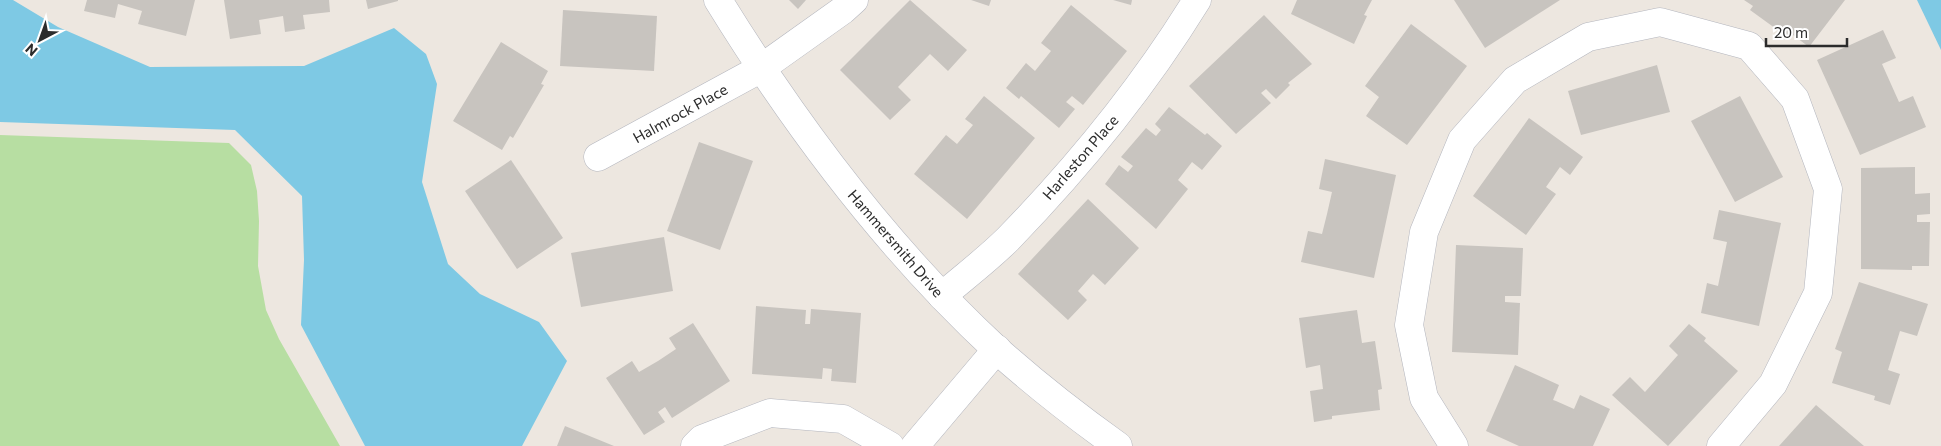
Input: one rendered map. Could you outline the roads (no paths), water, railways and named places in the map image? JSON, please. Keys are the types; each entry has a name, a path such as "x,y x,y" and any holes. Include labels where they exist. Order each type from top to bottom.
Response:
{"street":[{"name":"Hammersmith Drive","path":"718,0 760,69 846,185 942,296 997,349 1071,412 1118,446"},
{"name":"Halmrock Place","path":"598,157 760,69 843,10 854,0"},
{"name":"Harleston Place","path":"942,296 1007,240 1105,130 1171,42 1197,0"},
{"path":"1454,446 1424,398 1409,325 1424,232 1462,140 1515,80 1588,37 1660,22 1749,46 1796,99 1828,189 1818,293 1773,384 1721,446"},
{"path":"915,446 997,349"},
{"path":"695,446 702,439 770,413 843,419 890,446"}],"water":[{"path":"0,0 13,0 58,27 150,67 304,66 394,28 426,54 437,84 422,182 448,264 480,294 539,322 567,361 522,446 365,446 301,325 304,260 302,196 235,130 0,122"},
{"path":"1917,0 1941,0 1941,50"}]}
